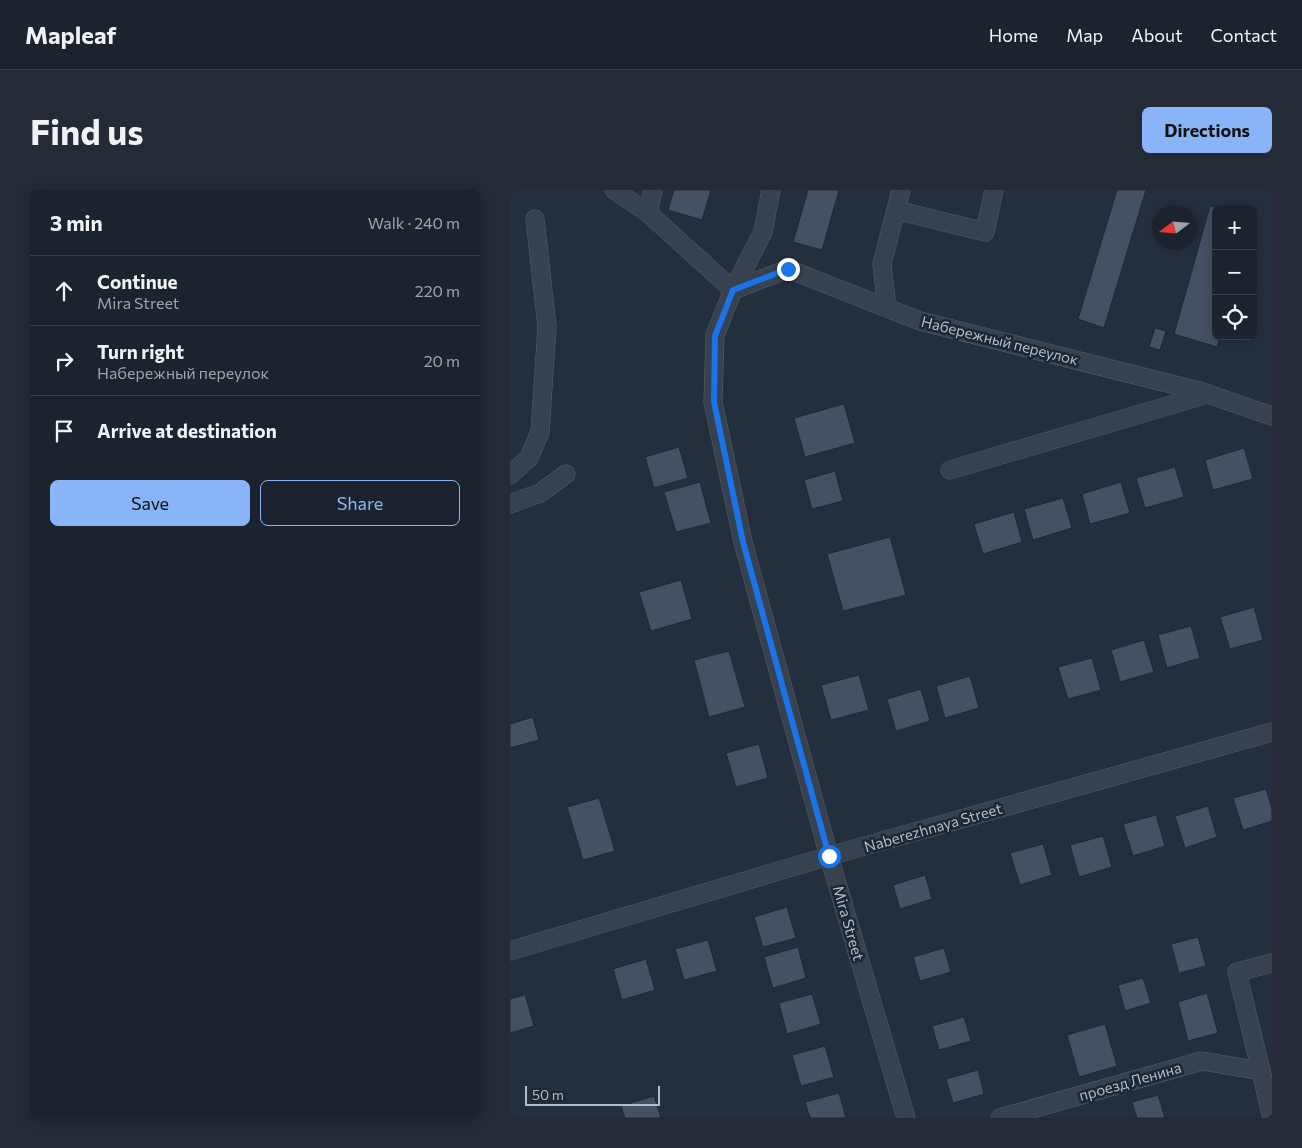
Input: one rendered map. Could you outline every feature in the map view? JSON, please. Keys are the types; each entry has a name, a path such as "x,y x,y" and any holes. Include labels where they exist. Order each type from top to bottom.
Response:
{"street":[{"path":"614,190 648,213 733,290"},
{"path":"648,213 653,190"},
{"name":"Mira Street","path":"772,190 763,232 733,290 715,336 714,402 743,542 829,856 906,1118"},
{"path":"887,308 882,264 901,190"},
{"path":"896,210 985,232 994,190"},
{"path":"510,475 529,458 540,432 547,327 535,219"},
{"name":"Набережный переулок","path":"733,290 788,269 920,321 1208,394 1272,416"},
{"path":"950,470 1208,394"},
{"path":"510,504 540,493 566,474"},
{"name":"Naberezhnaya Street","path":"510,951 829,856 1272,732"},
{"path":"1272,963 1237,972 1272,1118"},
{"name":"проезд Ленина","path":"1000,1118 1202,1061 1261,1071"}],"building":[{"path":"674,190 711,190 702,220 668,210"},
{"path":"808,190 839,190 822,250 793,242"},
{"path":"1117,190 1146,190 1104,328 1078,319"},
{"path":"1210,206 1212,207 1212,340 1219,340 1217,347 1174,334"},
{"path":"1155,328 1166,331 1160,350 1149,347"},
{"path":"844,404 855,443 805,457 794,418"},
{"path":"679,447 688,478 654,488 645,457"},
{"path":"1244,448 1253,479 1213,490 1205,460"},
{"path":"1175,467 1184,497 1145,508 1136,478"},
{"path":"835,471 843,501 812,509 804,480"},
{"path":"700,482 711,523 676,532 664,492"},
{"path":"1121,482 1130,513 1090,524 1082,494"},
{"path":"1063,498 1072,528 1033,540 1024,509"},
{"path":"1014,512 1022,542 983,554 974,524"},
{"path":"890,537 906,595 843,611 827,554"},
{"path":"681,580 692,619 651,631 639,592"},
{"path":"1254,607 1263,640 1230,649 1220,617"},
{"path":"1191,626 1200,658 1167,668 1158,635"},
{"path":"1144,640 1154,672 1120,682 1111,650"},
{"path":"729,651 745,707 709,717 694,660"},
{"path":"1092,658 1101,690 1068,699 1058,667"},
{"path":"859,675 869,710 831,720 821,685"},
{"path":"970,676 979,708 945,718 936,686"},
{"path":"921,689 930,721 896,731 887,699"},
{"path":"533,717 539,740 510,748 510,724"},
{"path":"759,744 768,778 736,787 726,753"},
{"path":"1266,789 1272,809 1272,821 1243,830 1233,798"},
{"path":"599,798 615,851 583,860 567,807"},
{"path":"1208,806 1217,837 1185,848 1175,816"},
{"path":"1156,815 1165,846 1133,856 1123,824"},
{"path":"1103,836 1112,867 1079,877 1070,845"},
{"path":"1043,844 1052,875 1020,885 1010,853"},
{"path":"925,875 932,899 900,909 893,885"},
{"path":"787,907 796,938 763,947 754,917"},
{"path":"1198,937 1206,966 1179,973 1171,944"},
{"path":"708,940 717,971 684,980 675,949"},
{"path":"798,947 806,978 773,988 764,957"},
{"path":"944,948 951,972 920,981 913,957"},
{"path":"646,959 655,990 622,1000 613,969"},
{"path":"1143,978 1151,1003 1125,1011 1118,985"},
{"path":"1207,993 1218,1033 1188,1041 1178,1002"},
{"path":"812,994 821,1024 787,1034 779,1003"},
{"path":"525,995 534,1026 510,1033 510,999"},
{"path":"964,1017 971,1041 939,1050 932,1026"},
{"path":"1105,1024 1117,1066 1079,1077 1067,1035"},
{"path":"825,1046 834,1077 801,1086 792,1055"},
{"path":"978,1070 984,1094 953,1103 946,1079"},
{"path":"839,1093 846,1118 810,1118 805,1102"},
{"path":"1158,1095 1165,1118 1137,1118 1132,1102"},
{"path":"654,1096 661,1118 625,1118 621,1106"}],"route":[{"path":"788,269 733,290 715,336 714,402 743,542 829,856"}]}
